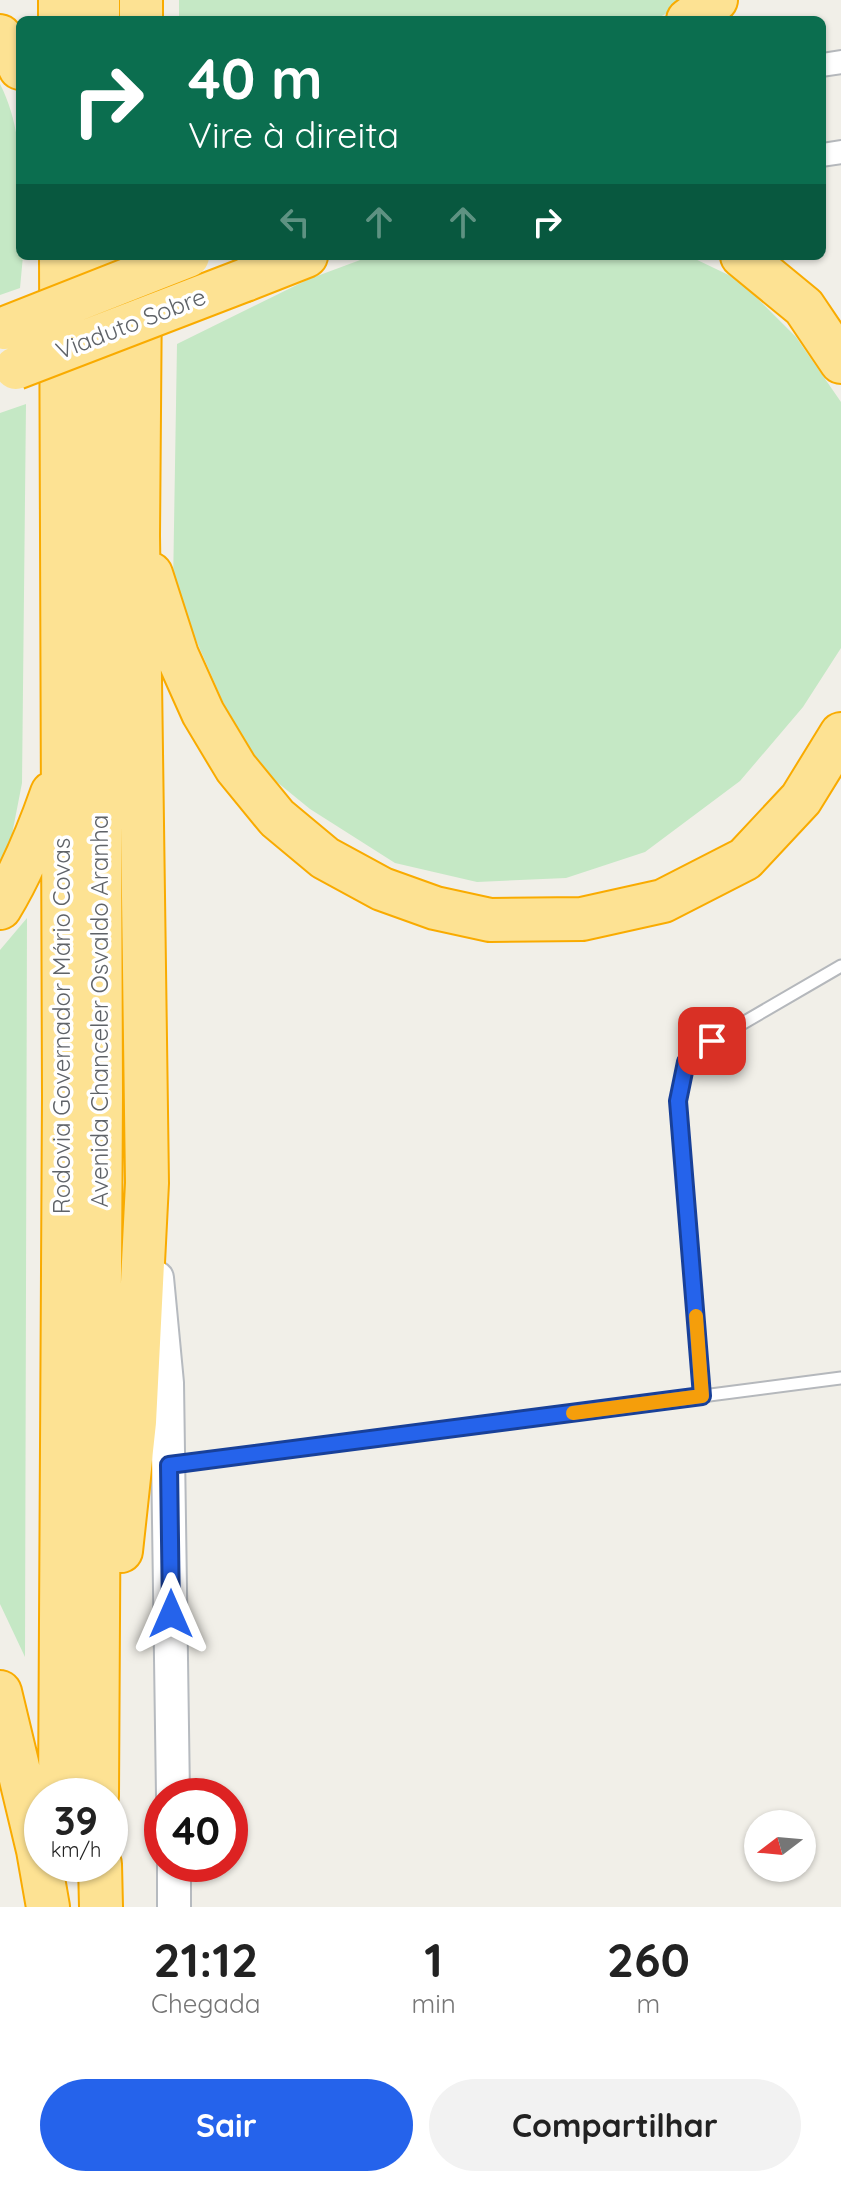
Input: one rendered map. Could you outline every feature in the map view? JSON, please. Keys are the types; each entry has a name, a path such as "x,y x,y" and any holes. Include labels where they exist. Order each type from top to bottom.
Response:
{"highway":[{"path":"694,16 716,0"},
{"path":"0,36 16,59"},
{"name":"Rodovia Governador Mário Covas","path":"60,1778 64,1097 61,260"},
{"name":"Avenida Chanceler Osvaldo Aranha","path":"96,1778 101,1110 98,260"},
{"path":"96,1778 135,1422 147,1183 138,536 140,260"},
{"name":"Viaduto Sobre","path":"3,329 178,260"},
{"name":"Viaduto Sobre","path":"8,372 296,260"},
{"path":"747,260 804,307 841,362"},
{"path":"138,536 177,655 203,713 236,768 277,818 325,858 382,889 435,908 490,920 582,919 663,901 745,859 801,799 841,734"},
{"path":"0,908 13,888 36,836 61,766"},
{"path":"0,1692 38,1850 48,1907"},
{"path":"59,1882 59,1907"},
{"path":"100,1882 101,1907"}],"street":[{"path":"147,1183 167,1383 173,1778"},
{"path":"174,1882 174,1907"}],"lane":[{"path":"702,1396 678,1101 686,1062 712,1041 841,966"},
{"path":"169,1465 841,1378"}],"green space":[{"path":"179,0 692,0 662,16 179,16"},
{"path":"0,84 16,132 16,260 23,260 20,288 0,295"},
{"path":"360,260 697,260 739,280 796,337 841,402 841,648 803,707 740,781 645,852 566,878 477,882 395,863 310,809 256,765 223,702 173,587 177,344 309,279"},
{"path":"26,404 22,783 8,855 0,872 0,413"},
{"path":"27,918 25,1657 0,1604 0,950"}],"slow traffic":[{"path":"573,1413 702,1396 696,1316"}],"route":[{"path":"171,1614 169,1465 702,1396 678,1101 686,1062 712,1041"}]}
